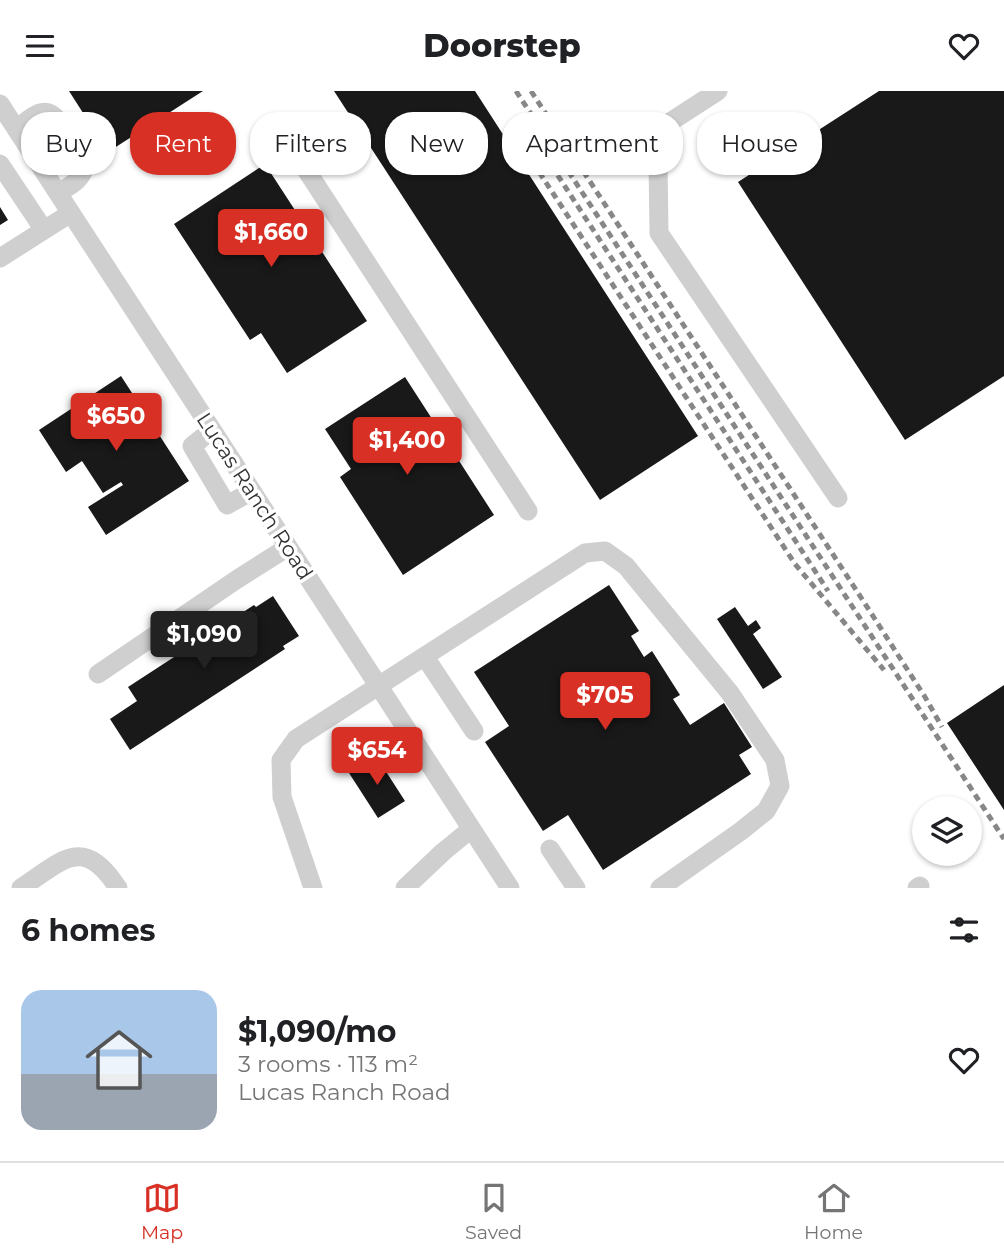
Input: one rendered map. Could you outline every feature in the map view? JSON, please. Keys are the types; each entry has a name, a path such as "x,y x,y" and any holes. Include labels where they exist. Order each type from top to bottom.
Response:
{"street":[{"path":"718,91 667,124 657,161 659,233 838,498"},
{"name":"Lucas Ranch Road","path":"0,104 510,888"},
{"path":"16,129 42,111 50,112 55,117 86,166 77,181 58,193"},
{"path":"0,164 44,230"},
{"path":"310,175 528,511"},
{"path":"0,258 71,213"},
{"path":"212,430 192,446 227,505 252,491"},
{"path":"98,674 288,547"},
{"path":"313,888 282,797 281,760 296,739 585,553 605,551 626,566 730,694 775,760 780,786 766,811 664,885"},
{"path":"425,657 474,731"},
{"path":"405,888 471,828"},
{"path":"550,849 576,888"},
{"path":"21,888 65,859 76,856 96,862 107,871 118,888"}],"building":[{"path":"69,91 203,91 170,112 130,112 130,138 116,147 116,112 82,112"},
{"path":"334,91 475,91 502,133 502,175 529,175 698,436 600,500 389,175 488,175 488,112 385,112 385,169 371,148 371,112 348,112"},
{"path":"879,91 1004,91 1004,376 905,440 738,182 749,175 822,175 822,128"},
{"path":"250,174 272,175 367,321 287,373 261,333 250,340 174,224"},
{"path":"0,207 8,220 0,225"},
{"path":"121,376 189,481 106,535 88,507 123,485 121,482 103,493 82,461 66,472 39,430"},
{"path":"405,377 494,515 403,575 340,477 351,469 325,429"},
{"path":"609,585 639,631 631,636 644,657 652,651 680,695 673,699 690,725 724,703 752,747 739,755 751,774 603,870 568,815 543,831 485,742 509,726 474,672"},
{"path":"273,596 299,636 283,646 285,649 130,750 110,719 137,701 128,687 254,605 256,607"},
{"path":"735,607 748,626 756,620 761,628 753,634 782,677 763,689 717,619"},
{"path":"1004,685 1004,810 947,723"},
{"path":"376,756 405,801 378,818 349,773"}],"railway":[{"path":"516,91 1004,839"},
{"path":"531,91 862,599 942,727"},
{"path":"541,175 795,564 884,670"},
{"path":"558,175 828,591"}]}
